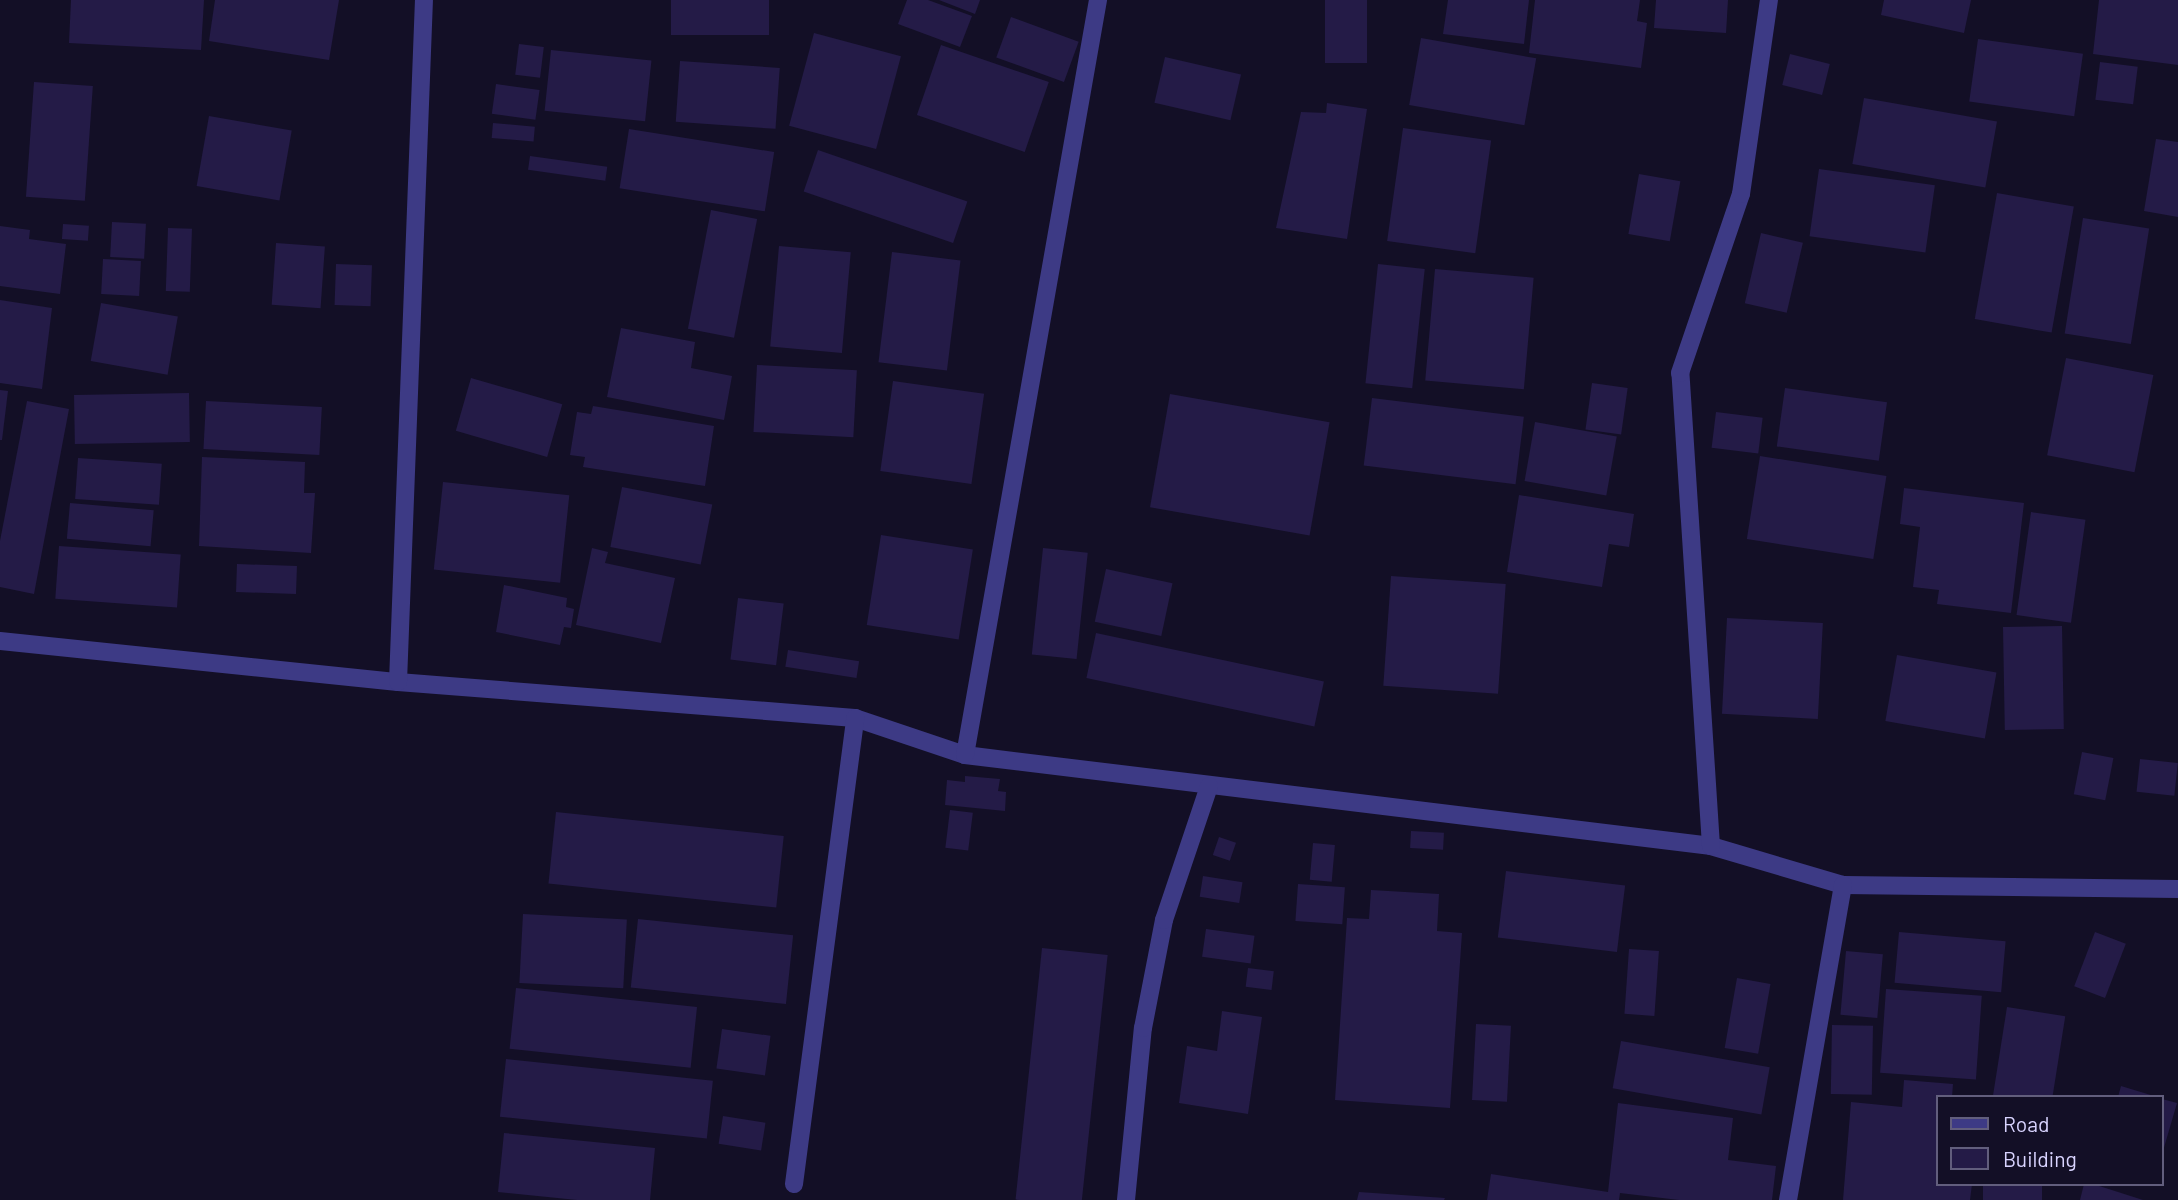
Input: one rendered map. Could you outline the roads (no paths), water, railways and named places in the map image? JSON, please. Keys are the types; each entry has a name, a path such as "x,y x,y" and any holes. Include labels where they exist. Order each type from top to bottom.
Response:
{"street":[{"path":"398,682 424,0"},
{"path":"965,755 1097,0"},
{"path":"1711,846 1680,373 1741,194 1769,0"},
{"path":"0,641 398,682 855,718 965,755 1711,846 1843,886 2178,889"},
{"path":"794,1184 855,718"},
{"path":"1126,1200 1143,1028 1164,920 1209,786"},
{"path":"1788,1200 1843,886"}]}
